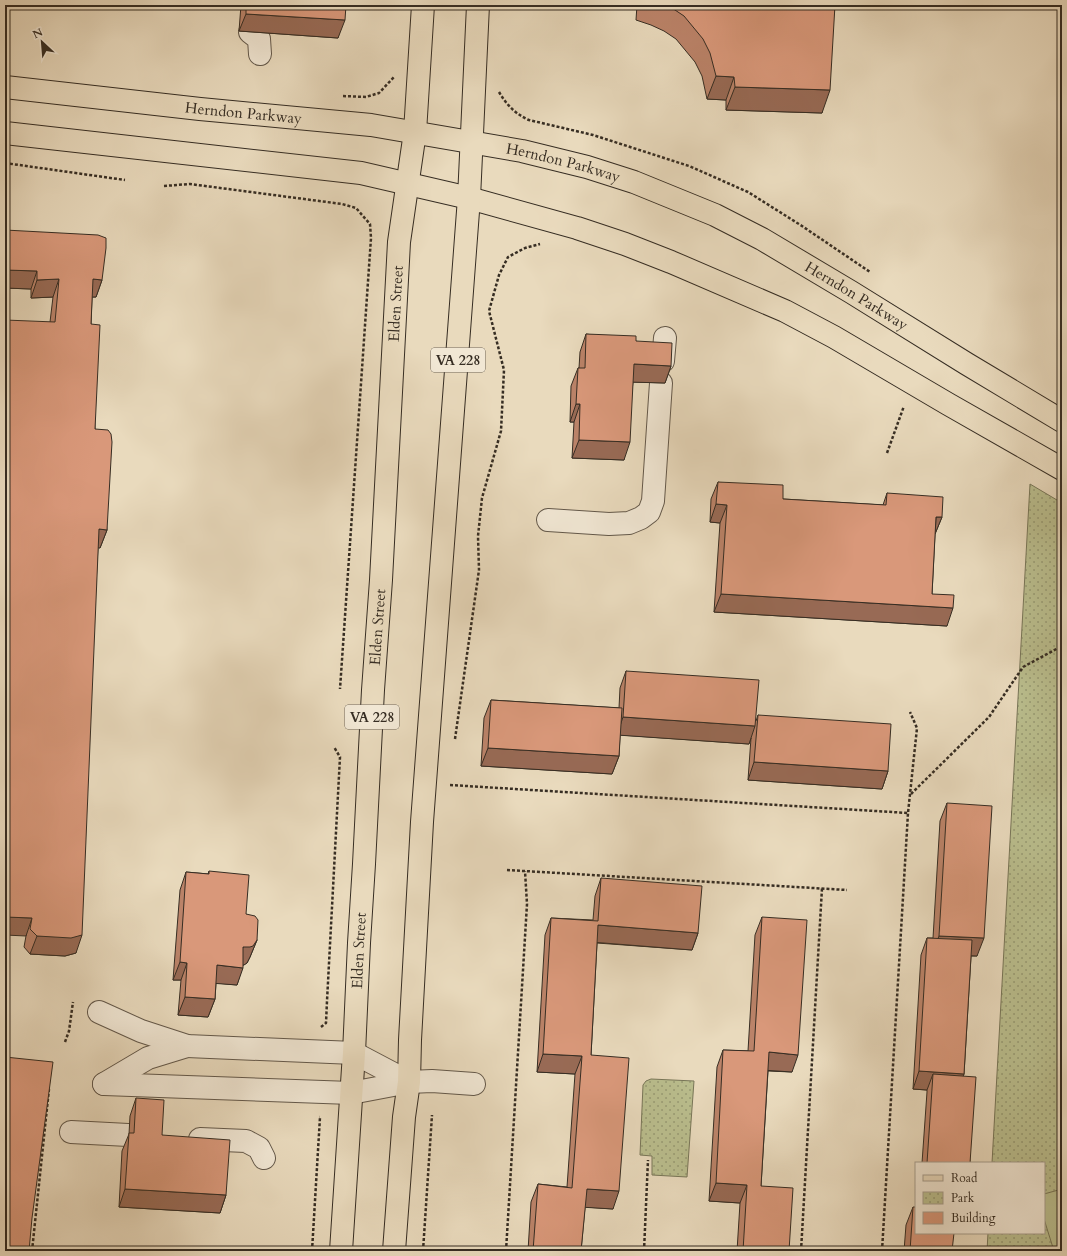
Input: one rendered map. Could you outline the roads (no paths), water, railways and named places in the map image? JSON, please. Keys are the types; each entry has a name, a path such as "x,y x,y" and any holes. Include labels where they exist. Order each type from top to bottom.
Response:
{"main road":[{"name":"Elden Street","path":"340,1251 354,1053 399,242 415,132 423,5"},
{"path":"472,143 478,5"},
{"name":"Herndon Parkway","path":"5,88 200,109 371,124 522,151 634,182 715,215 762,239 1062,421"},
{"path":"5,133 361,173 469,198 577,228 625,244 671,262 785,311 834,337 1062,469"},
{"name":"VA 228","path":"394,1251 403,1134 409,1082 410,1033 422,822 472,143"}],"lane":[{"path":"663,360 665,338"},
{"path":"548,520 609,524 629,523 649,512 653,501 662,383"},
{"path":"99,1012 141,1031 187,1046 354,1053 409,1082"},
{"path":"187,1046 148,1058 104,1084 351,1093 409,1082 432,1081 474,1084"},
{"path":"71,1132 128,1135"},
{"path":"180,1138 246,1141 259,1148 264,1158"}]}
